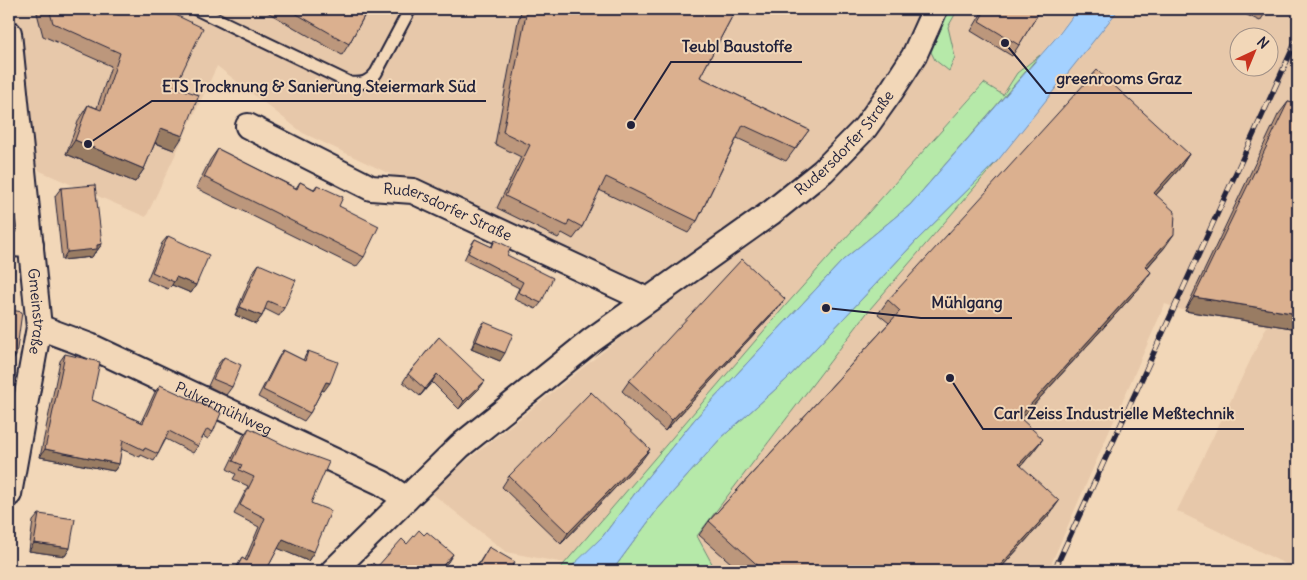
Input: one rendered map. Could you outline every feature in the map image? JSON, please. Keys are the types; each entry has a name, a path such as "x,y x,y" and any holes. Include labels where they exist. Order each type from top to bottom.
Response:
{"street":[{"name":"Rudersdorfer Straße","path":"333,571 460,446 592,340 772,212 823,171 876,113 914,56 935,9"},
{"name":"Gmeinstraße","path":"9,33 20,245 39,327 9,494"},
{"name":"Rudersdorfer Straße","path":"248,126 371,188 413,191 647,300"},
{"name":"Pulvermühlweg","path":"39,327 90,346 382,483 406,498"}],"lane":[{"path":"196,9 350,83 362,84 370,81 376,73 410,9"}],"shaded area":[{"path":"9,9 1078,9 1040,55 1017,73 1003,95 983,83 786,305 565,563 506,552 429,491 664,303 303,133 217,66 146,217 40,171 19,149 9,33"},
{"path":"1119,9 1298,9 1298,570 1177,511 1267,326 1185,311 1165,304 1048,571 716,571 696,537 870,309 999,159"}],"green space":[{"path":"949,9 958,9 948,27 955,57 949,71 935,60 931,52"},
{"path":"1040,55 910,205 843,260 695,419 645,480 603,536 581,560 567,571 558,571 786,305 984,83 1003,95 1017,73"},
{"path":"999,159 870,309 697,536 716,571 612,571 657,510 720,439 787,379 916,241"}],"water":[{"path":"1078,9 1119,9 999,159 916,241 787,379 720,439 657,510 612,571 567,571 603,536 645,480 695,419 843,260 910,205 1060,33"}],"building":[{"path":"49,9 163,9 203,28 175,87 199,95 183,136 161,128 144,169 75,140 88,105 101,110 120,53 53,23"},
{"path":"288,9 368,9 349,44"},
{"path":"527,9 736,9 700,77 809,130 795,149 743,125 697,221 606,177 582,227 569,220 567,226 505,196 530,145 503,132"},
{"path":"986,9 1041,9 1019,45 979,21"},
{"path":"1097,70 1189,154 1154,193 1175,212 1174,234 1145,266 1151,272 1019,417 1043,439 1019,464 1059,501 995,571 764,571 709,521 900,311 888,300"},
{"path":"1288,102 1298,104 1298,314 1194,297"},
{"path":"10,138 12,164 9,164"},
{"path":"218,149 297,189 300,182 315,190 317,185 343,197 339,206 379,226 364,257 204,177"},
{"path":"95,185 102,244 97,245 97,249 67,252 61,188"},
{"path":"168,236 209,255 196,285 176,277 174,282 152,272"},
{"path":"475,239 492,247 495,240 511,248 507,255 553,278 541,303 518,292 523,282 468,253"},
{"path":"742,259 785,299 672,420 629,381"},
{"path":"259,264 296,280 284,308 268,301 262,316 240,307"},
{"path":"9,267 14,267 11,310 22,312 16,356 9,355"},
{"path":"484,322 513,334 505,353 476,341"},
{"path":"439,337 485,381 464,401 437,374 425,389 408,374"},
{"path":"283,350 305,361 308,351 338,362 330,383 326,382 310,413 263,390"},
{"path":"65,354 100,362 92,400 143,423 160,385 221,413 213,432 207,429 198,446 169,431 158,454 123,440 119,464 45,449"},
{"path":"224,357 241,365 232,387 213,379"},
{"path":"591,392 650,449 568,533 509,476"},
{"path":"249,428 288,447 329,462 311,503 331,511 314,552 283,539 267,569 271,571 235,571 242,558 247,561 265,518 240,505 254,477 239,470 242,465 233,461"},
{"path":"39,514 75,519 70,548 34,543"},
{"path":"419,530 424,535 427,532 453,554 438,571 413,571 410,569 407,571 366,571 373,563 377,567 402,539 407,544"},
{"path":"489,547 515,562 509,571 475,571"}],"railway":[{"path":"1054,571 1298,37"}],"place":[{"name":"greenrooms Graz","path":"1005,43"},
{"name":"Teubl Baustoffe","path":"631,125"},
{"name":"ETS Trocknung & Sanierung Steiermark Süd","path":"88,144"},
{"name":"Mühlgang","path":"826,308"},
{"name":"Carl Zeiss Industrielle Meßtechnik","path":"950,378"}]}
